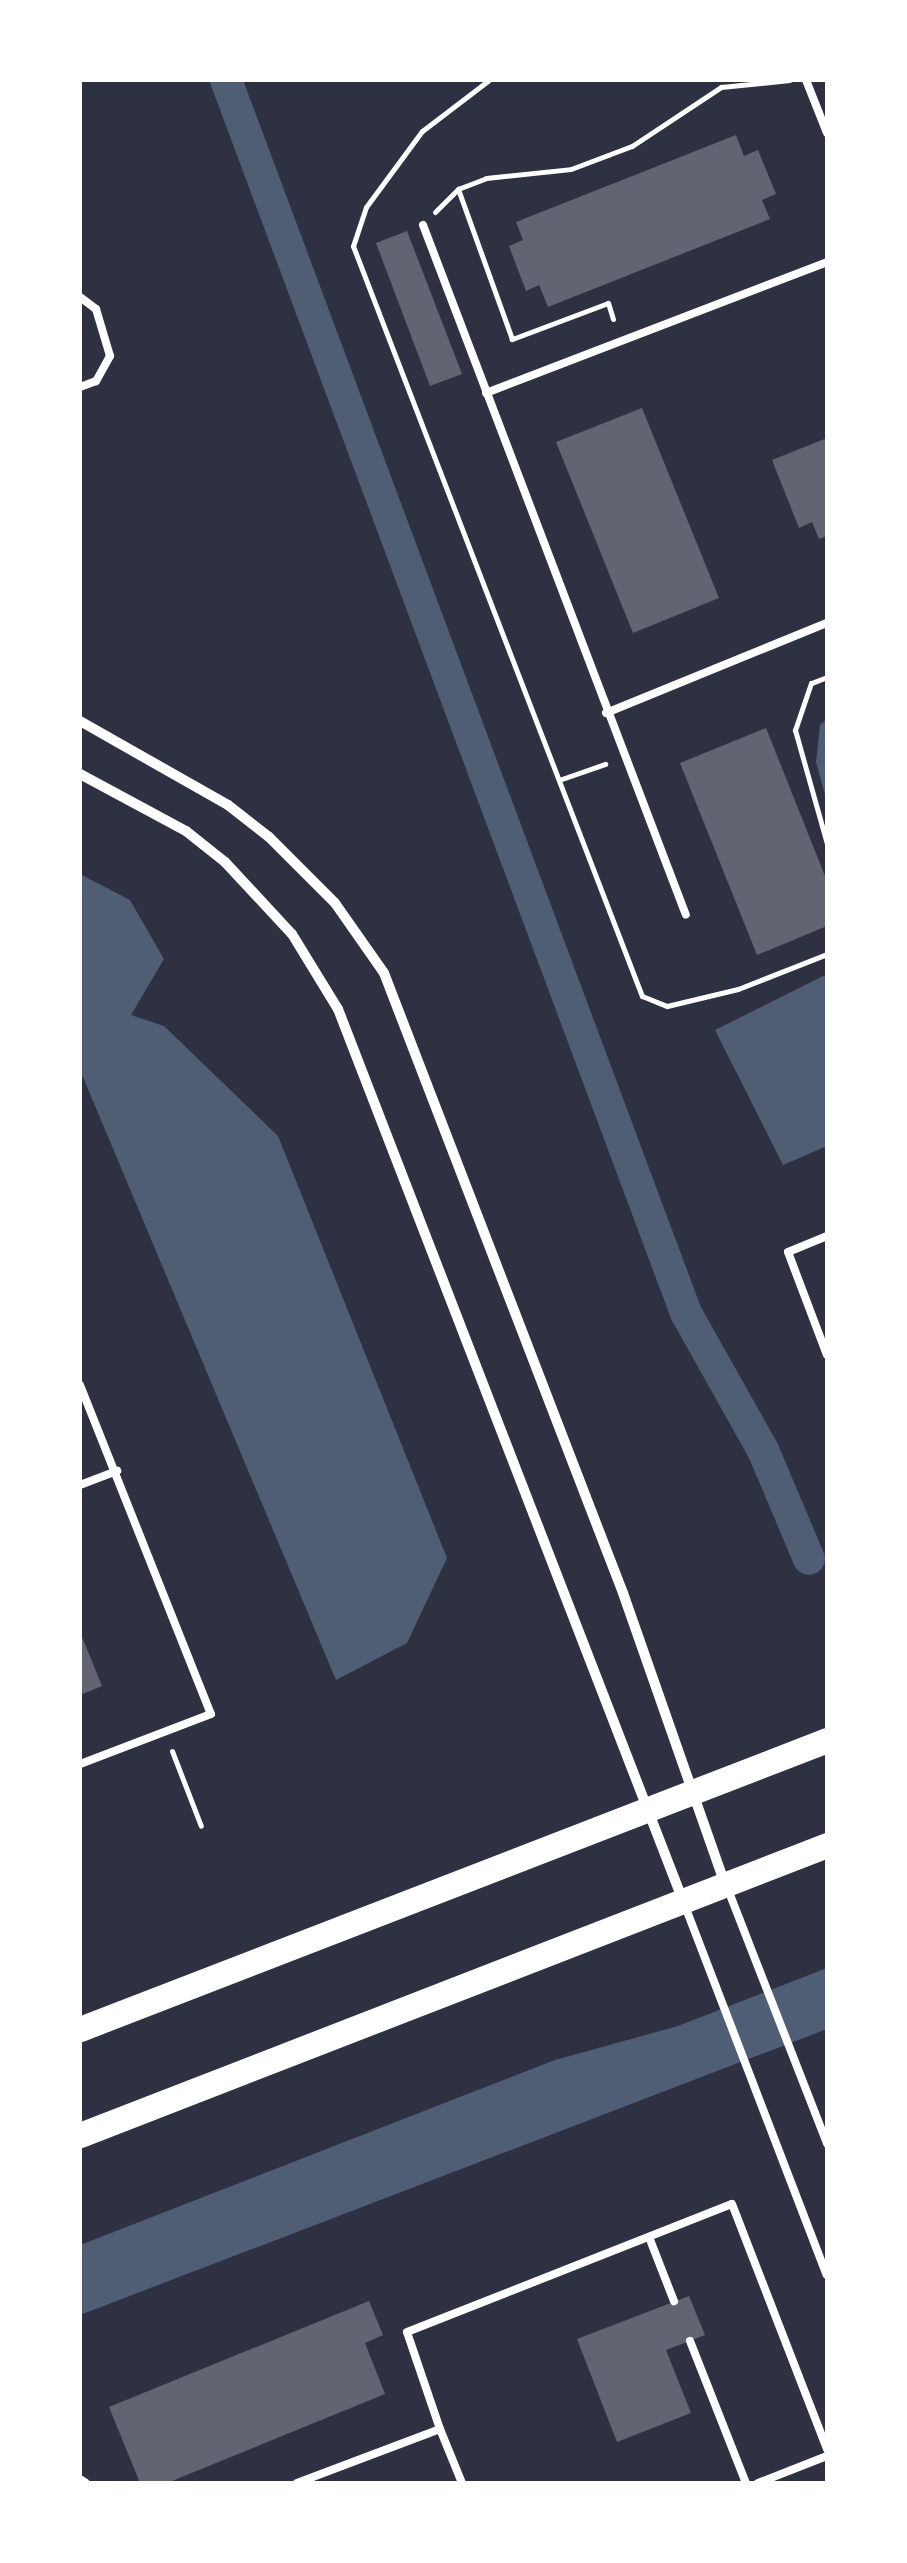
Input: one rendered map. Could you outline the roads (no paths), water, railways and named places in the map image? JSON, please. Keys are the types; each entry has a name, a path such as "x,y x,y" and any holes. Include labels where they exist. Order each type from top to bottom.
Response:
{"main road":[{"path":"80,2030 827,1740"},
{"path":"80,2135 827,1845"}],"street":[{"path":"80,721 228,805 269,837 335,902 384,973 726,1885"},
{"path":"80,774 156,813 225,862 292,934 320,976 360,1057 683,1902"}],"lane":[{"path":"806,80 827,133"},
{"path":"423,224 686,916"},
{"path":"486,393 827,262"},
{"path":"80,297 96,310 110,356 96,381 80,387"},
{"path":"606,713 827,623"},
{"path":"827,1236 788,1252 827,1355"},
{"path":"80,1385 211,1714 80,1764"},
{"path":"80,1485 116,1471"},
{"path":"726,1885 827,2144"},
{"path":"683,1902 827,2276"},
{"path":"462,2483 407,2332 732,2204 827,2453 758,2483"},
{"path":"649,2237 674,2301"},
{"path":"690,2341 746,2483"},
{"path":"297,2483 440,2428"}],"water":[{"path":"827,719 827,802 816,762 820,725"},
{"path":"80,874 130,900 164,959 131,1015 164,1026 278,1136 447,1558 407,1643 336,1680 80,1070"},
{"path":"827,974 827,1146 783,1165 715,1030"},
{"path":"827,1968 827,2029 80,2315 80,2245 555,2060 678,2026"}],"waterway":[{"path":"226,80 686,1313 763,1450 809,1559"}]}
